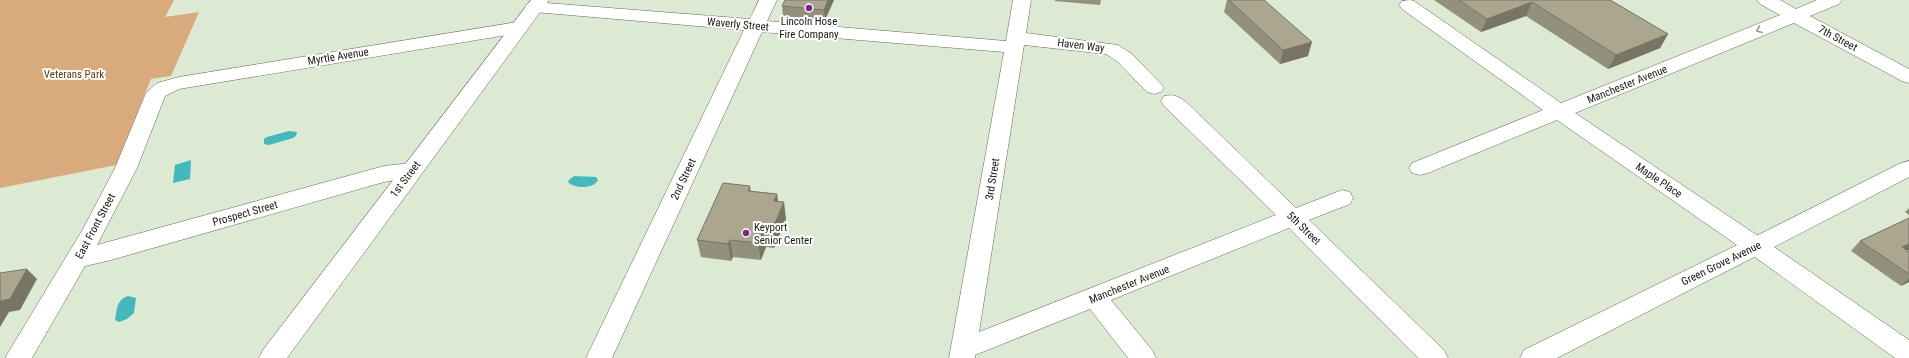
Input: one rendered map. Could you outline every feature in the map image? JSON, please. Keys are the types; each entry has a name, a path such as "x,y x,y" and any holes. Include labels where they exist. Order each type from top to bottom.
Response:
{"street":[{"name":"2nd Street","path":"599,358 768,0"},
{"name":"3rd Street","path":"963,354 1022,0"},
{"name":"7th Street","path":"1766,0 1909,77"},
{"name":"Manchester Avenue","path":"1420,168 1833,0"},
{"name":"Waverly Street","path":"537,4 755,26 1015,42"},
{"name":"1st Street","path":"272,358 537,4"},
{"name":"Maple Place","path":"1408,5 1558,111 1756,246 1909,354"},
{"name":"Myrtle Avenue","path":"160,89 167,85 518,28"},
{"name":"Haven Way","path":"1015,42 1112,49 1125,58 1138,71"},
{"name":"5th Street","path":"1138,71 1162,95 1180,106 1435,358"},
{"name":"East Front Street","path":"18,358 79,258 126,168 156,93 160,89"},
{"name":"Green Grove Avenue","path":"1533,358 1909,168"},
{"name":"Prospect Street","path":"79,258 111,251 384,174 411,171"},
{"name":"Manchester Avenue","path":"963,354 1095,298 1342,198"},
{"path":"1095,298 1143,358"}],"green space":[{"name":"Veterans Park","path":"0,0 174,0 165,17 199,12 171,76 151,79 116,165 0,188"}],"water":[{"path":"289,131 297,132 296,136 269,145 264,144 264,139 267,137"},
{"path":"191,160 190,179 173,183 175,165"},
{"path":"574,176 596,177 598,180 593,185 580,187 568,182"},
{"path":"128,296 136,298 134,313 127,319 119,322 115,320 119,303"}],"building":[{"path":"785,0 828,0 824,10 782,6"},
{"path":"1229,0 1264,0 1312,42 1283,50"},
{"path":"1459,0 1610,0 1668,34 1616,55 1532,2 1487,19"},
{"path":"723,183 750,186 748,191 777,194 774,201 784,202 771,232 763,231 758,243 730,240 728,244 697,240"},
{"path":"1909,218 1909,244 1902,247 1909,252 1909,274 1860,241"},
{"path":"27,269 10,299 0,301 0,273"}],"place":[{"name":"Lincoln Hose Fire Company","path":"809,8"},
{"name":"Keyport Senior Center","path":"746,233"}]}
